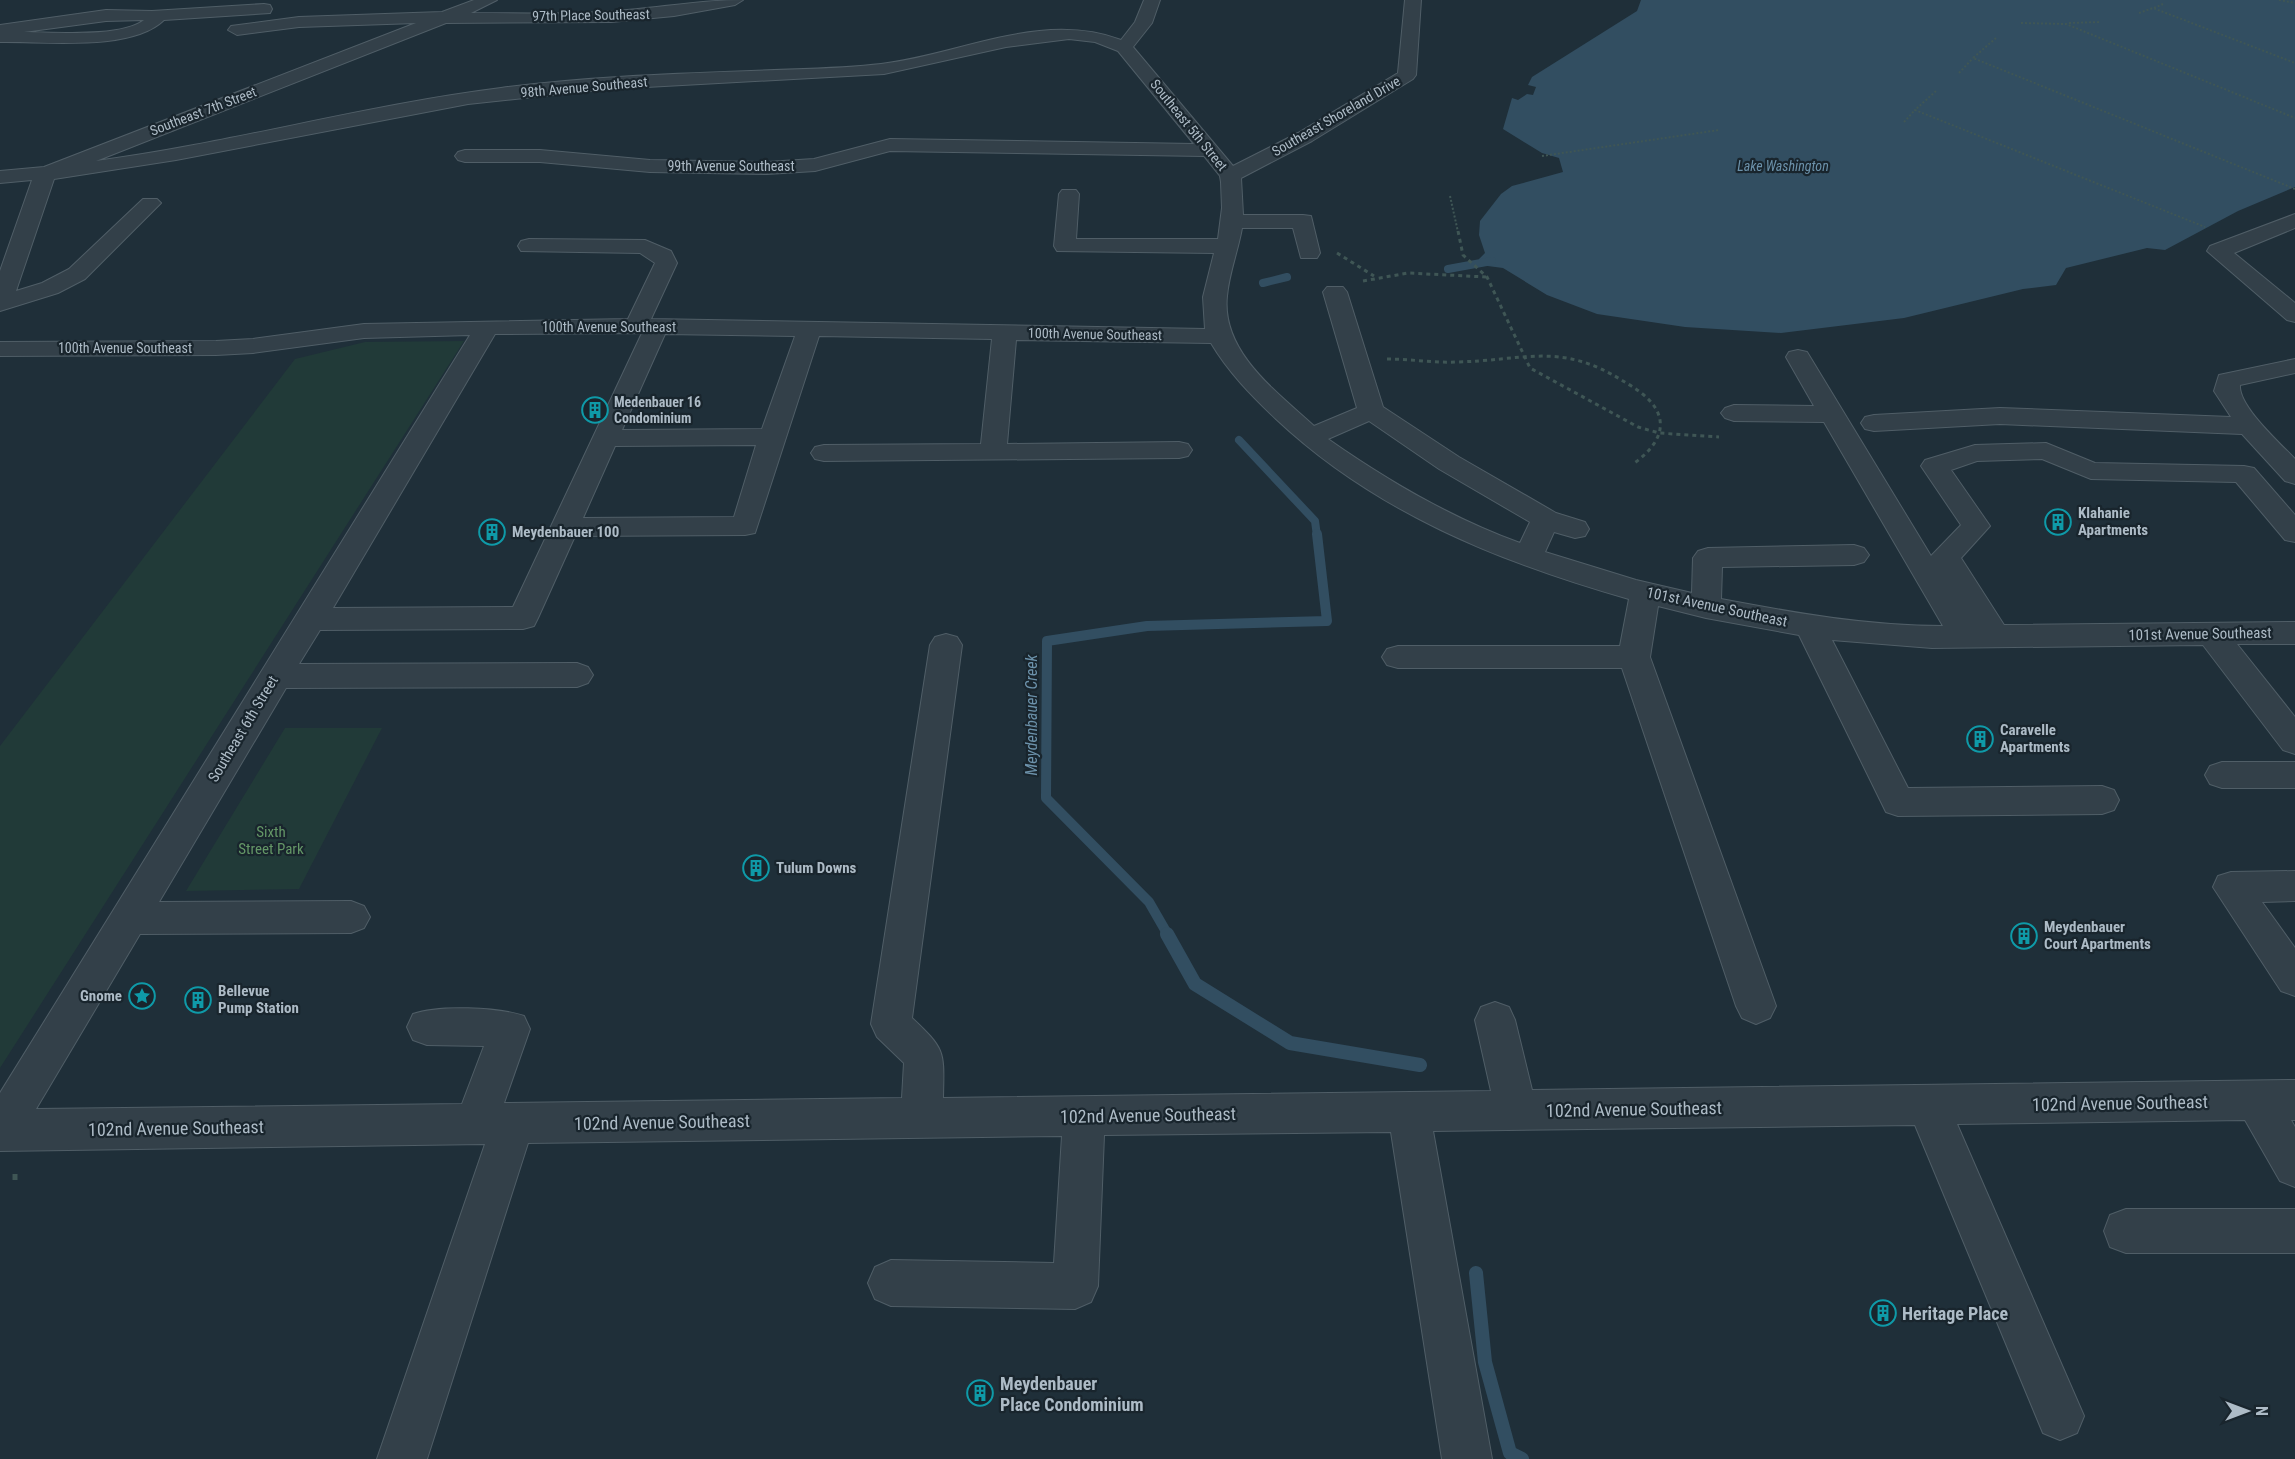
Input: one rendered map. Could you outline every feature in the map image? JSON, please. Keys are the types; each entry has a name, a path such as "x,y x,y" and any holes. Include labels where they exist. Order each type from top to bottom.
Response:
{"street":[{"name":"Southeast 7th Street","path":"45,174 489,0"},
{"name":"97th Place Southeast","path":"237,30 278,23 446,17 624,16 676,11 735,0"},
{"path":"1124,46 1143,23 1152,0"},
{"name":"Southeast Shoreland Drive","path":"1230,175 1305,137 1407,75 1413,0"},
{"path":"0,30 117,15 229,13 279,6"},
{"path":"0,37 126,34 149,27 157,18 154,16"},
{"name":"98th Avenue Southeast","path":"45,174 180,153 394,111 521,92 620,83 887,69 1058,34 1096,36 1124,46"},
{"name":"Southeast 5th Street","path":"1124,46 1230,175 1234,195 1231,222 1216,287 1215,311 1220,336"},
{"name":"99th Avenue Southeast","path":"465,156 540,156 650,166 767,168 814,165 890,145 1211,150"},
{"path":"0,177 45,174 0,303"},
{"path":"1070,194 1065,246 1226,246"},
{"path":"0,303 50,288 77,274 150,204"},
{"path":"2295,220 2218,251 2295,315"},
{"path":"1231,222 1303,221 1309,253"},
{"path":"310,619 523,618 605,438 647,326 666,263 663,256 656,250 630,246 529,246"},
{"path":"1335,292 1371,411 1449,463 1546,519 1575,529"},
{"name":"100th Avenue Southeast","path":"0,349 216,348 263,345 364,331 487,327 647,326 1220,336"},
{"name":"Southeast 6th Street","path":"0,1131 487,327"},
{"path":"565,527 745,526 772,437 809,329"},
{"path":"993,452 1005,333"},
{"name":"101st Avenue Southeast","path":"1220,336 1244,372 1283,414 1334,458 1401,500 1495,544 1596,579 1706,608 1810,626 1894,636 2295,633"},
{"path":"1798,357 1965,637"},
{"path":"2295,366 2228,380 2227,391 2249,426 2295,475"},
{"path":"1310,437 1371,411"},
{"path":"1734,413 1832,414"},
{"path":"1874,423 2000,416 2249,426"},
{"path":"605,438 772,437"},
{"path":"824,453 1179,450"},
{"path":"1995,636 1946,557 1976,526 1935,466 1975,453 2046,451 2091,471 2244,474 2295,533"},
{"path":"1528,556 1546,519"},
{"path":"1706,608 1708,558 1854,555"},
{"path":"1645,592 1634,657 1756,1005"},
{"path":"1810,626 1898,802 2102,800"},
{"path":"2212,634 2295,741"},
{"path":"922,1118 924,1056 891,1024 946,645"},
{"path":"1398,657 1634,657"},
{"path":"276,676 577,675"},
{"path":"2222,775 2295,775"},
{"path":"2295,886 2231,887 2295,979"},
{"path":"129,918 351,917"},
{"path":"1495,1020 1516,1111"},
{"path":"402,1459 494,1124 510,1029 427,1027"},
{"path":"2275,1100 2295,1166"},
{"name":"102nd Avenue Southeast","path":"0,1131 2275,1100"},
{"path":"1928,1105 2060,1416"},
{"path":"1409,1112 1467,1459"},
{"path":"891,1283 1075,1286 1084,1116"},
{"path":"2126,1231 2295,1231"}],"path":[{"path":"2279,0 2295,3"},
{"path":"2139,13 2163,4"},
{"path":"2153,8 2295,63"},
{"path":"2021,23 2101,22"},
{"path":"2066,24 2295,118"},
{"path":"1959,73 1996,38"},
{"path":"1973,58 2295,189"},
{"path":"1904,122 1936,91"},
{"path":"1915,111 2211,229"},
{"path":"1542,156 1719,130"},
{"path":"1450,196 1461,250 1487,277 1527,365 1534,371 1638,427 1659,433 1727,438"},
{"path":"1309,253 1332,248 1356,267 1374,277"},
{"path":"1335,292 1374,277 1412,274 1487,277"},
{"path":"1356,361 1408,358 1463,362 1522,354 1562,355 1580,359 1614,373 1655,408 1661,425 1659,433 1654,445 1633,464"},
{"path":"15,1174 15,1183"}],"green space":[{"path":"464,341 0,1068 0,746 295,359 365,342"},
{"name":"Sixth Street Park","path":"285,728 382,728 299,889 186,891"}],"water":[{"name":"Lake Washington","path":"1641,0 2295,0 2295,187 2238,211 2165,250 2147,248 2066,268 2056,285 2023,289 1904,318 1781,333 1685,327 1597,314 1547,295 1503,268 1480,265 1479,259 1485,253 1479,235 1480,221 1501,194 1512,186 1563,172 1559,158 1542,153 1503,129 1512,98 1518,100 1527,94 1533,95 1536,87 1528,85 1532,77 1637,11"}],"waterway":[{"name":"Meydenbauer Creek","path":"1448,269 1492,261"},
{"name":"Meydenbauer Creek","path":"1263,283 1287,277"},
{"name":"Meydenbauer Creek","path":"1239,440 1315,521 1317,536"},
{"name":"Meydenbauer Creek","path":"1168,935 1149,902 1046,798 1047,641 1147,626 1327,621 1317,534"},
{"name":"Meydenbauer Creek","path":"1167,934 1195,984 1290,1043 1420,1065"},
{"name":"Meydenbauer Creek","path":"1476,1273 1485,1362 1510,1453 1522,1459"}],"place":[{"name":"Medenbauer 16 Condominium","path":"595,410"},
{"name":"Klahanie Apartments","path":"2058,522"},
{"name":"Meydenbauer 100","path":"492,532"},
{"name":"Caravelle Apartments","path":"1980,739"},
{"name":"Tulum Downs","path":"756,868"},
{"name":"Meydenbauer Court Apartments","path":"2024,936"},
{"name":"Gnome","path":"142,996"},
{"name":"Bellevue Pump Station","path":"198,1000"},
{"name":"Heritage Place","path":"1883,1313"},
{"name":"Meydenbauer Place Condominium","path":"980,1393"}]}
